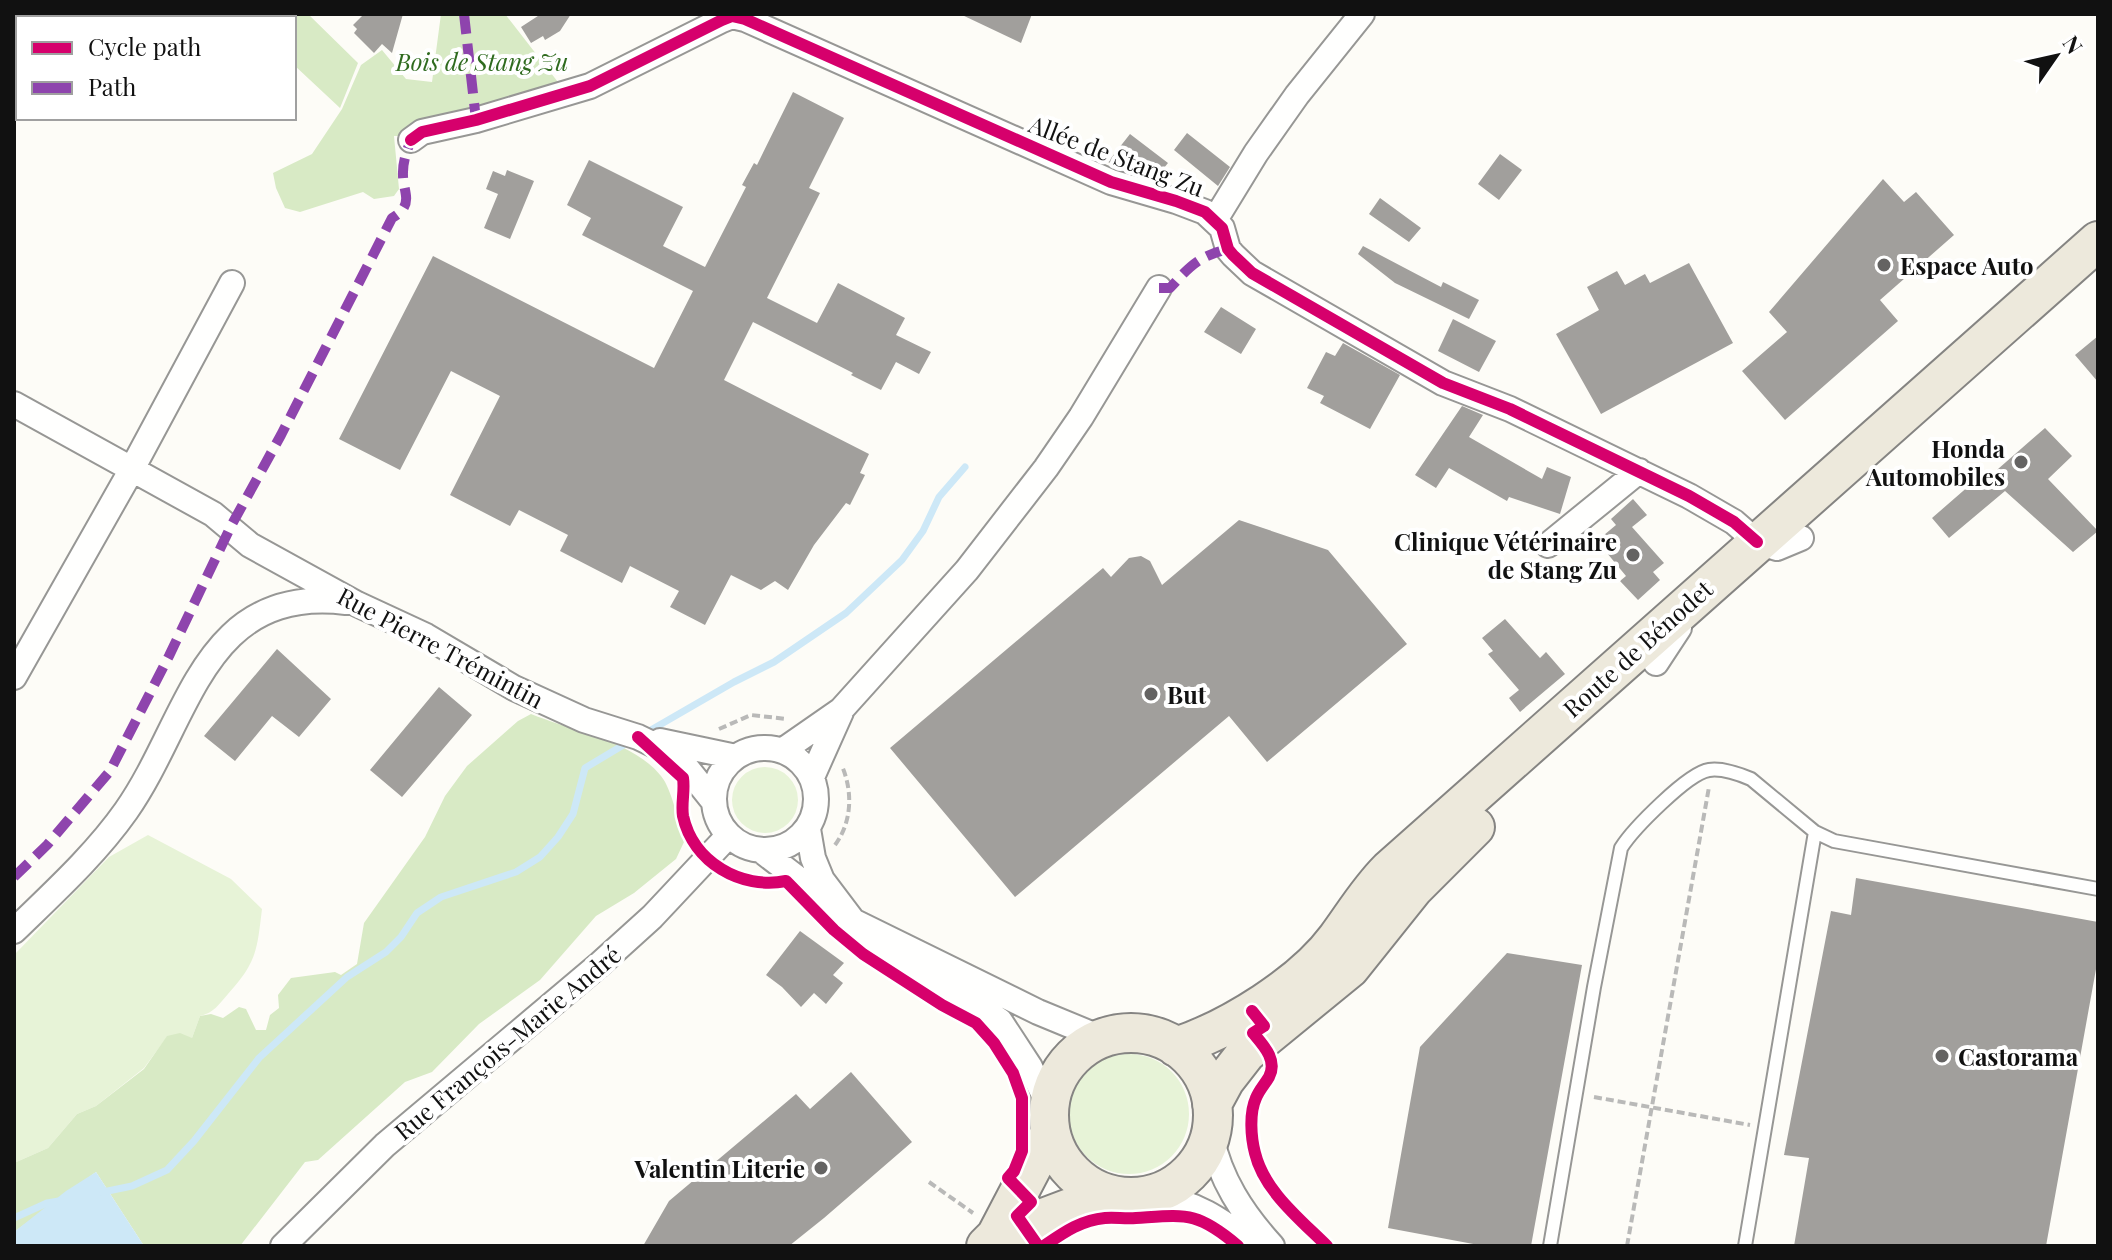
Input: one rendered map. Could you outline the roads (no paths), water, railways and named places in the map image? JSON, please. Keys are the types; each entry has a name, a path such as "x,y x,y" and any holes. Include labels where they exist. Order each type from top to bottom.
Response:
{"main road":[{"name":"Route de Bénodet","path":"1176,1047 1218,1031 1252,1011 1315,962 1336,940 1368,891 1389,870 2098,241"},
{"name":"Route de Bénodet","path":"1212,1120 1235,1065 1344,974 1427,873 1656,663 2098,277"},
{"path":"980,1225 1109,1206 1121,1197 1151,1206 1189,1174 1202,1157 1212,1120 1206,1082 1194,1062 1176,1047 1140,1033 1120,1033 1101,1038 1082,1049 1066,1064 1055,1083 1050,1119 1058,1153 1070,1171 1109,1206"},
{"path":"980,1225 1050,1119"}],"street":[{"path":"1215,220 1256,153 1297,95 1362,14"},
{"name":"Allée de Stang Zu","path":"411,140 422,132 476,120 590,86 732,16 848,64 1111,182 1205,212 1224,232 1228,249 1252,273 1443,383 1510,409 1723,514 1757,542"},
{"path":"14,677 132,469 232,283"},
{"path":"782,751 841,710 967,570 1081,417 1159,288"},
{"name":"Rue Pierre Trémintin","path":"14,404 213,514 250,545 357,604 426,636 514,688 584,720 638,737 736,757"},
{"path":"1548,545 1639,471"},
{"path":"1656,663 1675,631 1757,558 1757,542 1777,548 1801,538"},
{"path":"14,931 99,845 126,811 147,778 196,681 227,638 243,623 295,603 328,600 357,604"},
{"path":"812,777 841,710"},
{"name":"Rue Pierre Trémintin","path":"638,737 682,762 714,802"},
{"path":"754,749 782,751 800,761 812,777 817,798 816,810 808,829 787,845 762,851 747,848 729,835 717,817 714,802 716,784 723,769 736,757 754,749"},
{"path":"808,829 813,858 822,880 853,921 1038,1012 1101,1038"},
{"name":"Rue François-Marie André","path":"283,1246 385,1145 652,917 729,835"},
{"path":"762,851 809,887 837,921 874,951 965,997 1000,1021 1030,1067 1050,1119"},
{"path":"1212,1120 1221,1174 1244,1211 1272,1246"},
{"path":"1151,1206 1175,1199 1200,1208 1255,1246"}],"lane":[{"path":"1550,1246 1621,848 1669,796 1703,771 1712,769 1751,779 1815,832 1834,841 2098,889"},
{"path":"1745,1246 1815,832"}],"water":[{"path":"96,1172 144,1246 14,1246 14,1232"}],"waterway":[{"path":"644,734 774,662 846,613 902,560 923,531 939,497 965,467"},
{"path":"103,1192 132,1186 167,1170 194,1141 259,1058 347,977 386,952 401,937 417,913 441,897 516,872 540,857 573,814 585,768 630,741"},
{"path":"14,1218 59,1201"}],"place":[{"name":"Espace Auto","path":"1884,265"},
{"name":"Honda Automobiles","path":"2021,462"},
{"name":"Clinique Vétérinaire de Stang Zu","path":"1633,555"},
{"name":"But","path":"1151,694"},
{"name":"Castorama","path":"1942,1056"},
{"name":"Valentin Literie","path":"821,1168"}],"park label":[{"name":"Bois de Stang Zu","path":"482,61"}]}
